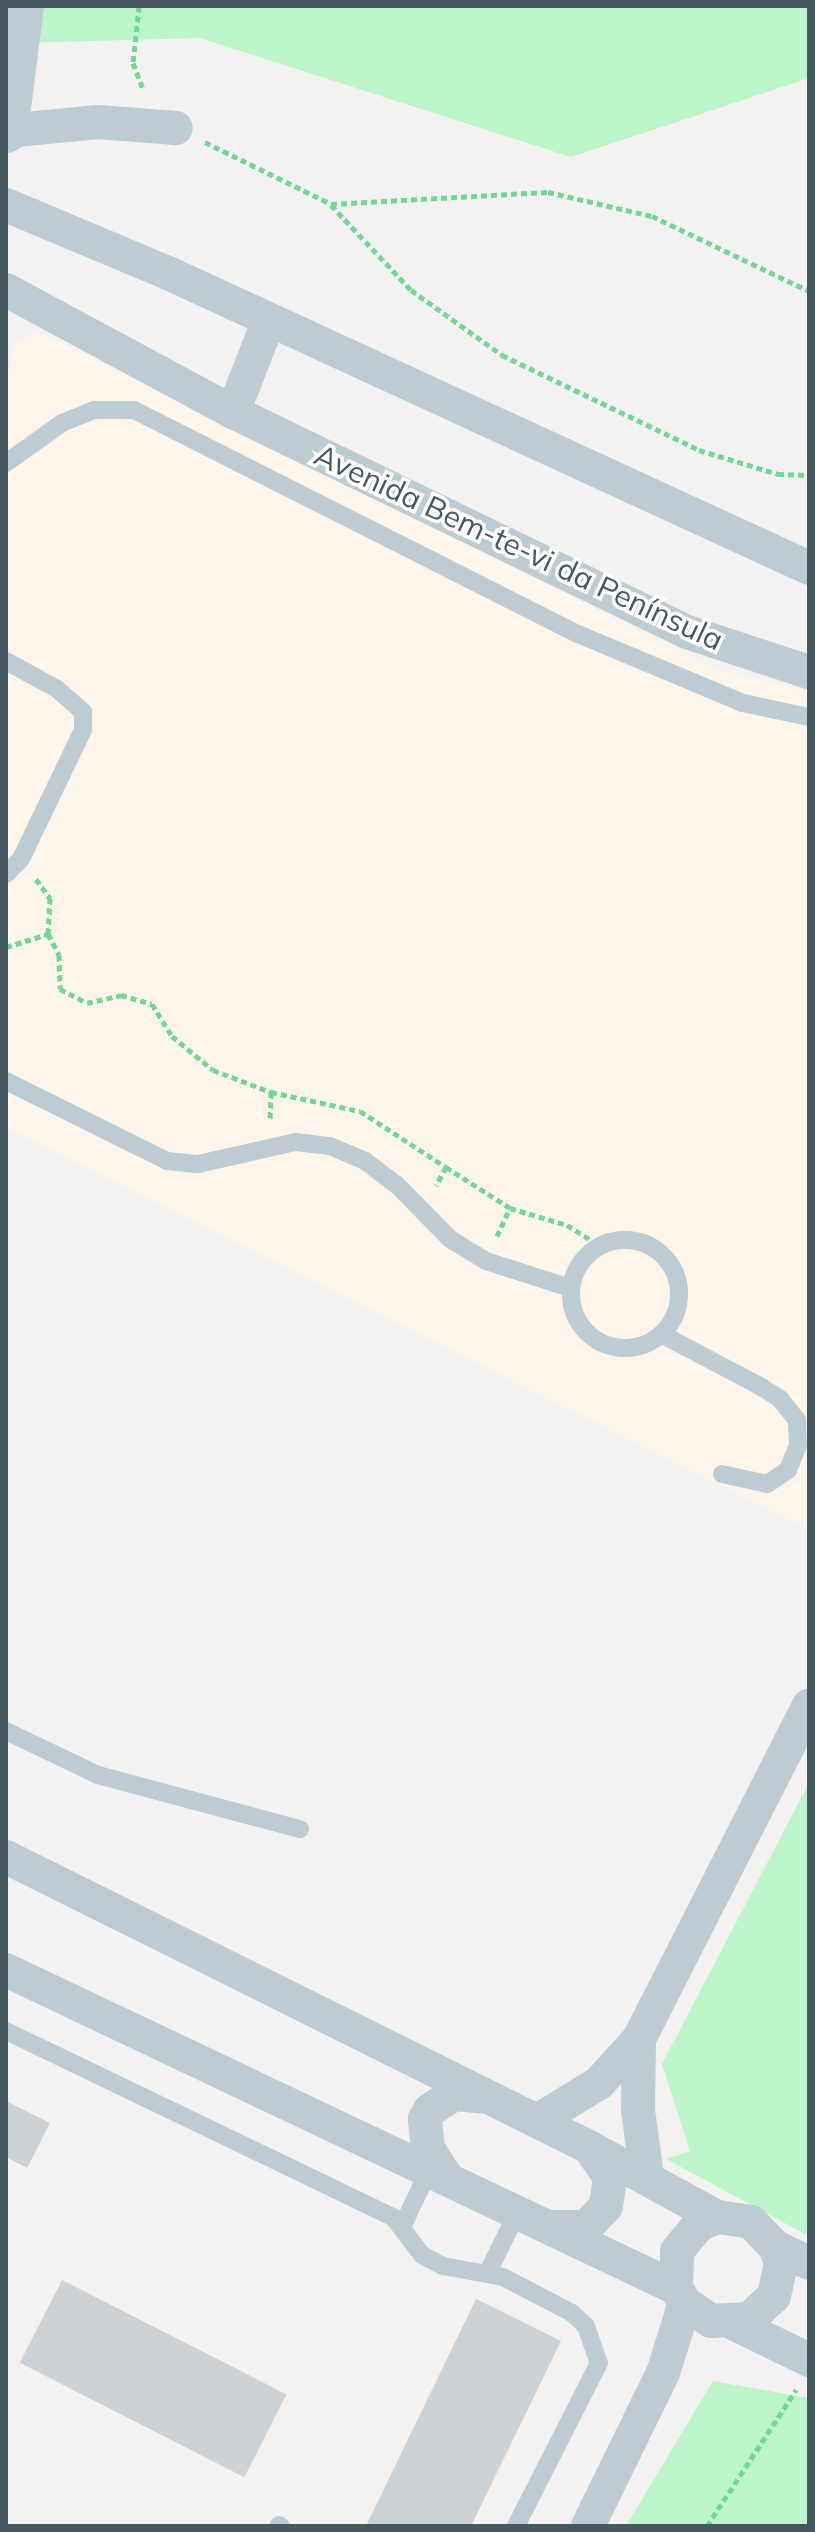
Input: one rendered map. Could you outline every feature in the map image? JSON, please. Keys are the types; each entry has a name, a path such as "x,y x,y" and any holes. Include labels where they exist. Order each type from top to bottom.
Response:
{"street":[{"path":"22,6 6,131 98,122 176,128"},
{"path":"6,205 269,320 809,568"},
{"name":"Avenida Bem-te-vi da Península","path":"6,290 233,412 687,632 809,672"},
{"path":"233,412 269,320"},
{"path":"537,2121 599,2083 639,2039 809,1706"},
{"path":"6,1857 583,2144 717,2217 751,2222 775,2247 809,2263"},
{"path":"6,1970 532,2220 701,2309 805,2372"},
{"path":"639,2039 638,2110 647,2177"},
{"path":"438,2174 428,2149 425,2119 430,2110 454,2094 486,2097"},
{"path":"532,2220 586,2227 606,2206 610,2177 605,2163 583,2144"},
{"path":"701,2309 673,2269 681,2244 700,2224 717,2217"},
{"path":"701,2309 763,2310 774,2296 781,2263 775,2247"},
{"path":"588,2526 663,2373 701,2309"}],"lane":[{"path":"6,463 73,419 95,410 134,410 578,634 743,703 809,717"},
{"path":"6,661 57,689 83,712 83,730 21,859 6,874"},
{"path":"6,1081 167,1161 198,1164 296,1142 330,1146 365,1161 396,1184 450,1239 486,1261 570,1288"},
{"path":"624,1239 650,1245 670,1262 680,1287 677,1313 663,1335 639,1348 613,1348 589,1336 574,1314 570,1288 579,1263 599,1245 624,1239"},
{"path":"663,1335 758,1385 780,1399 797,1420 798,1445 788,1470 767,1484 722,1474"},
{"path":"6,1731 98,1775 300,1829"},
{"path":"6,2031 403,2225 422,2255 461,2273 488,2272 572,2313 586,2326 599,2363 516,2526"},
{"path":"403,2225 438,2174"},
{"path":"488,2272 532,2220"}],"path":[{"path":"139,6 133,63 146,96 176,128 331,204 411,290 502,355 699,450 778,474 809,475"},
{"path":"331,204 548,192 652,216 809,291"},
{"path":"21,859 50,898 48,934 59,955 60,989 87,1003 121,995 152,1004 172,1036 213,1070 271,1092 269,1146"},
{"path":"6,947 48,934"},
{"path":"446,1167 510,1208 567,1225 599,1245"},
{"path":"707,2526 805,2372"}],"shaded area":[{"path":"38,331 716,669 809,692 808,1529 6,1127 6,379 16,344"}],"green space":[{"path":"6,6 809,6 809,78 571,157 200,38 19,43"},
{"path":"809,1783 809,2236 666,2159 690,2151 662,2064"},
{"path":"713,2381 809,2398 809,2526 626,2526"}],"building":[{"path":"6,2101 50,2123 27,2168 6,2157"},
{"path":"62,2280 287,2394 244,2477 20,2363"},
{"path":"476,2299 561,2341 471,2526 366,2526"}]}
